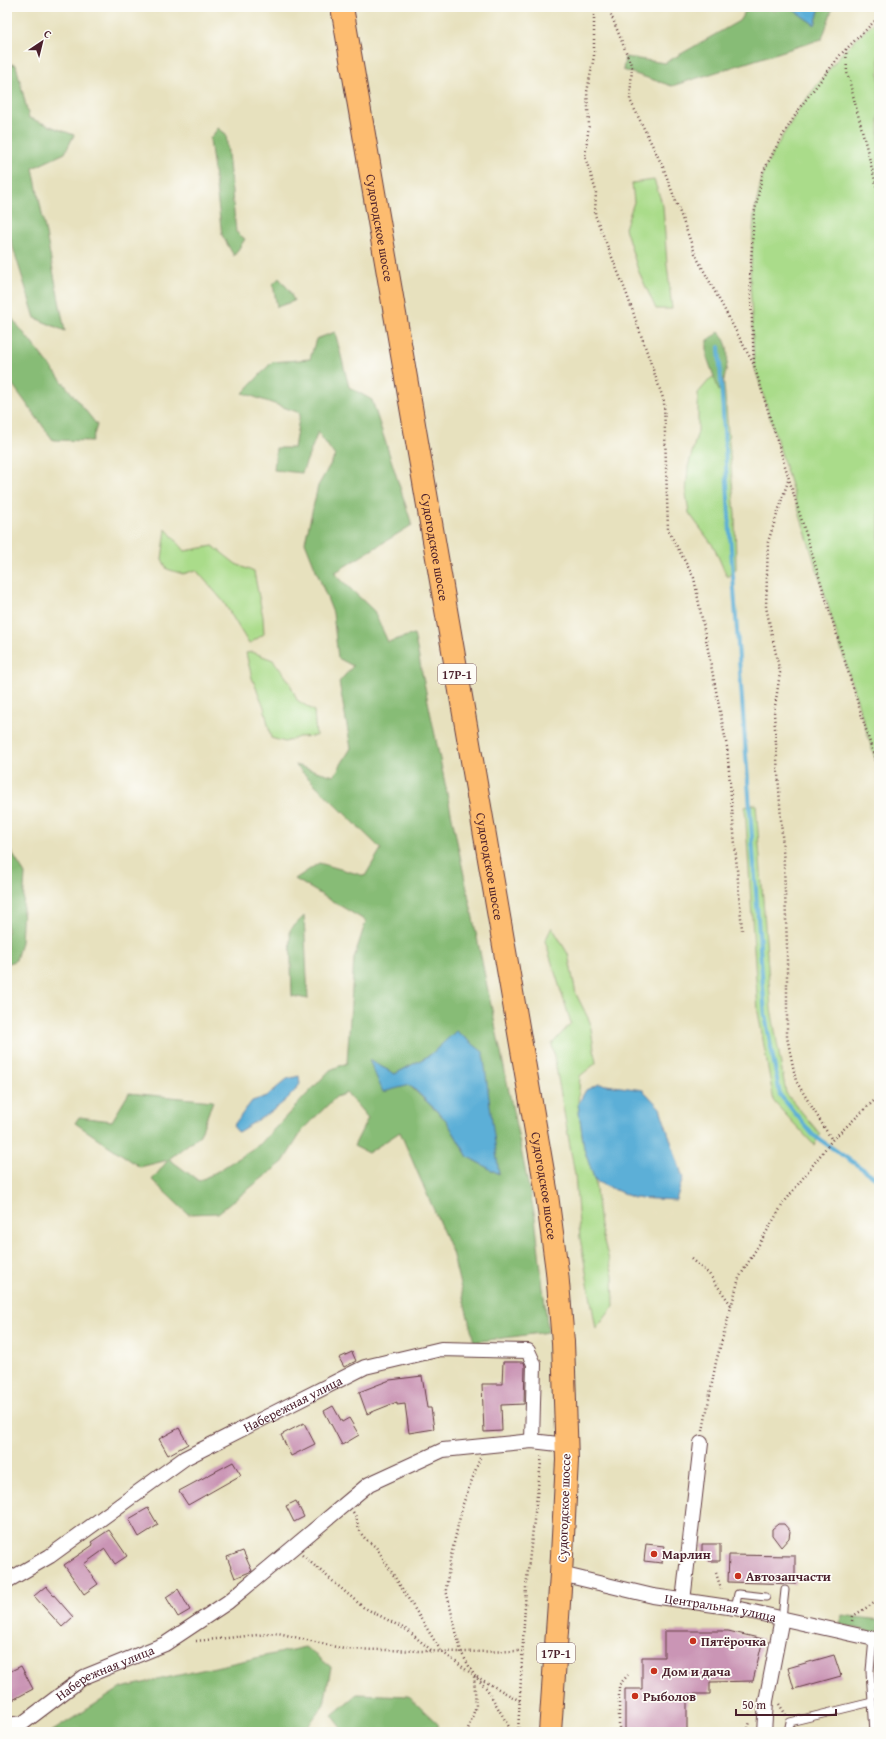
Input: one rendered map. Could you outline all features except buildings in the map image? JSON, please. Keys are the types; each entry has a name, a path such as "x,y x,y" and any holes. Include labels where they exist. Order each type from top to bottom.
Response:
{"main road":[{"name":"Судогодское шоссе","path":"342,7 547,1195 557,1271 563,1342 567,1445 562,1574 550,1732"}],"street":[{"name":"Набережная улица","path":"7,1581 50,1556 185,1458 365,1367 441,1349 528,1351 534,1364 538,1441"},
{"name":"Набережная улица","path":"7,1725 23,1723 84,1676 165,1644 228,1602 369,1484 443,1450 538,1441 567,1445"},
{"path":"683,1601 701,1443"},
{"name":"Центральная улица","path":"562,1574 653,1596 734,1608 876,1639"},
{"path":"764,1732 766,1701 782,1618"}],"lane":[{"path":"782,1618 785,1590"},
{"path":"734,1608 738,1594 766,1597"},
{"path":"874,1732 876,1716 872,1702 870,1671 876,1639"},
{"path":"788,1732 790,1722 872,1702"}],"path":[{"path":"594,7 594,56 587,92 589,125 585,157 596,191 595,215 626,292 664,401 668,530 694,578 727,747 742,930"},
{"path":"608,7 632,67 630,100 663,167 696,256 754,365 788,480 875,759 879,767"},
{"path":"754,365 750,278 754,215 763,172 780,140 801,106 846,48 879,17"},
{"path":"846,48 847,72 879,196"},
{"path":"788,480 768,542 766,607 780,673 774,713 787,946 787,1038 796,1081 832,1140"},
{"path":"701,1443 716,1362 739,1278 782,1204 832,1140 879,1096"},
{"path":"691,1259 709,1274 731,1305"},
{"path":"518,1732 526,1587 538,1441"},
{"path":"484,1446 463,1504 450,1560 446,1590 461,1652 474,1675 487,1689 512,1732"},
{"path":"346,1503 357,1518 360,1531 369,1542 376,1547 441,1651 474,1675 520,1701"},
{"path":"293,1547 363,1607 407,1630 432,1651"},
{"path":"716,1573 722,1593"},
{"path":"848,1633 853,1616 879,1600"},
{"path":"193,1641 278,1633 344,1649 461,1652 522,1651"},
{"path":"467,1732 476,1706 474,1675"},
{"path":"619,1732 619,1685 628,1675"}],"green space":[{"path":"748,7 770,7 774,12 778,7 790,7 815,25 820,7 833,7 822,39 672,86 623,70 625,57 665,63 739,21"},
{"path":"879,17 879,767 875,759 754,365 750,278 754,215 763,172 780,140 801,106 841,54"},
{"path":"7,63 16,65 29,118 74,135 65,153 33,168 65,331 35,318 7,228"},
{"path":"218,128 226,134 236,232 245,239 234,256 222,235 210,139"},
{"path":"654,180 663,206 672,309 656,309 638,270 625,228 634,202 632,183"},
{"path":"279,278 289,290 294,301 277,307 273,284"},
{"path":"7,312 97,425 92,441 53,440 7,377"},
{"path":"335,332 349,387 372,400 412,525 334,573 374,611 388,642 414,634 535,1217 548,1332 474,1342 452,1252 400,1132 368,1153 354,1146 368,1118 347,1093 336,1097 304,1128 283,1162 218,1213 188,1214 152,1180 168,1160 140,1167 75,1123 79,1117 112,1121 129,1093 213,1101 200,1135 169,1159 199,1181 218,1171 260,1144 330,1070 347,1063 354,958 366,921 295,879 319,863 365,876 381,849 295,765 334,776 351,748 339,682 353,666 338,658 333,613 305,542 318,486 335,456 318,432 302,473 274,470 276,448 294,448 300,413 243,393 272,362 310,359 316,339","holes":["456,1032 499,1174 468,1157 446,1120 409,1085 370,1061 395,1074 430,1055"]},
{"path":"719,332 724,338 728,352 728,359 722,388 719,391 707,357 707,341"},
{"path":"723,373 735,514 736,569 727,577 714,547 689,513 686,494 688,467 698,431 698,393 711,378"},
{"path":"166,529 185,551 213,546 236,564 254,572 263,617 264,634 249,644 223,601 196,570 183,574 167,569 162,559"},
{"path":"252,652 273,660 289,681 297,700 314,711 316,736 299,737 285,742 271,738 264,707 252,678 246,653"},
{"path":"756,804 771,1008 786,1093 820,1134 814,1145 774,1102 758,1012 745,807"},
{"path":"7,845 25,874 21,942 16,960 7,964"},
{"path":"304,916 308,999 292,996 290,930"},
{"path":"552,927 568,954 576,994 590,1022 596,1063 580,1076 578,1104 584,1149 595,1181 600,1226 613,1275 614,1306 596,1329 580,1238 575,1175 552,1044 571,1023 545,941"},
{"path":"842,1615 879,1620 879,1634 840,1624"},
{"path":"305,1647 331,1667 324,1704 304,1732 51,1732 121,1688"},
{"path":"357,1694 408,1696 438,1724 439,1732 345,1732 332,1715"}],"water":[{"path":"790,7 820,7 815,25 792,9"},
{"path":"456,1031 483,1052 499,1174 468,1157 446,1120 410,1085 383,1092 369,1060 395,1074 430,1055"},
{"path":"299,1076 300,1084 287,1099 272,1111 238,1132 233,1126 252,1101 267,1096 287,1079"},
{"path":"599,1084 643,1090 660,1108 683,1178 676,1200 634,1198 595,1181 584,1149 578,1104 586,1090"}],"waterway":[{"path":"719,347 731,549 765,1015 780,1095 813,1135 879,1180"}],"place":[{"name":"Марлин","path":"654,1554"},
{"name":"Автозапчасти","path":"738,1576"},
{"name":"Пятёрочка","path":"693,1641"},
{"name":"Дом и дача","path":"654,1671"},
{"name":"Рыболов","path":"635,1696"}]}
